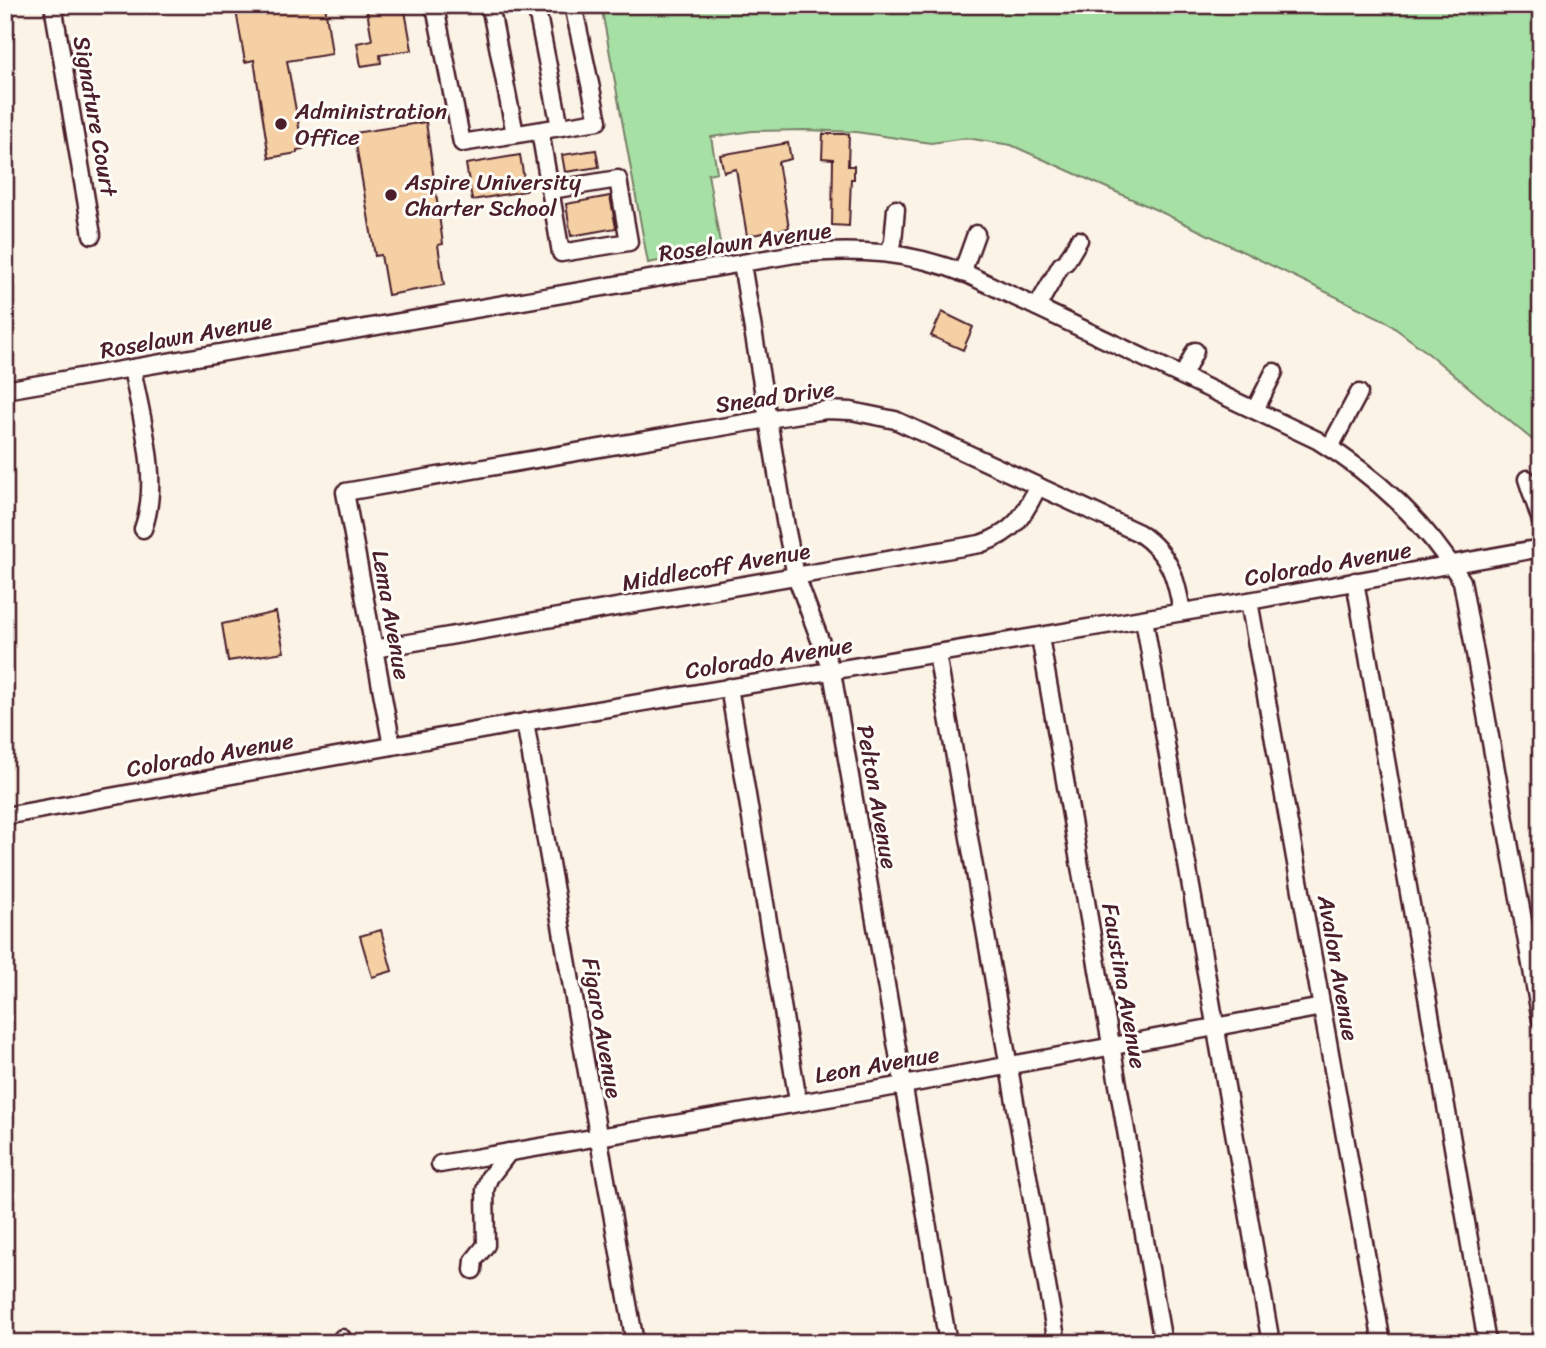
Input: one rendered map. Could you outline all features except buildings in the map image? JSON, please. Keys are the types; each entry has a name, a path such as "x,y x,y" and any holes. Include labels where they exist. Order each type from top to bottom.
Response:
{"street":[{"name":"Signature Court","path":"53,5 92,235"},
{"path":"431,5 436,12 462,143 598,121 573,5"},
{"path":"490,5 515,134"},
{"path":"536,5 560,127"},
{"path":"540,131 561,253 629,242 618,179 551,190"},
{"path":"888,253 893,242 896,209"},
{"path":"962,273 976,234"},
{"path":"1037,307 1079,240"},
{"name":"Roselawn Avenue","path":"5,390 828,251 888,253 941,264 1330,447 1348,458 1430,533 1461,581 1541,1020"},
{"name":"Pelton Avenue","path":"741,264 796,576 832,672 948,1343"},
{"path":"1183,376 1195,351"},
{"path":"132,368 151,476 151,497 144,529"},
{"path":"1255,410 1274,372"},
{"path":"1330,447 1359,393"},
{"name":"Snead Drive","path":"345,492 826,410 874,415 914,427 1153,542 1169,563 1182,612"},
{"path":"1527,479 1541,521"},
{"name":"Middlecoff Avenue","path":"374,649 991,540 1005,533 1020,519 1038,486"},
{"name":"Lema Avenue","path":"345,492 392,746"},
{"name":"Colorado Avenue","path":"5,816 525,722 1040,637 1541,548"},
{"path":"1355,581 1488,1343"},
{"name":"Avalon Avenue","path":"1249,601 1382,1343"},
{"path":"1144,619 1271,1343"},
{"name":"Faustina Avenue","path":"1040,637 1163,1343"},
{"path":"937,654 1057,1343"},
{"path":"729,687 798,1101"},
{"name":"Figaro Avenue","path":"525,722 635,1343"},
{"name":"Leon Avenue","path":"440,1164 904,1085 1322,1007"},
{"path":"474,1270 474,1260 485,1245 485,1190 489,1178 509,1152"}],"green space":[{"path":"601,5 1541,5 1541,447 1384,320 1161,212 1011,145 966,138 931,143 856,132 805,130 752,131 711,137 717,172 708,174 721,249 648,263"}],"place":[{"name":"Administration Office","path":"281,124"},
{"name":"Aspire University Charter School","path":"391,195"}]}
